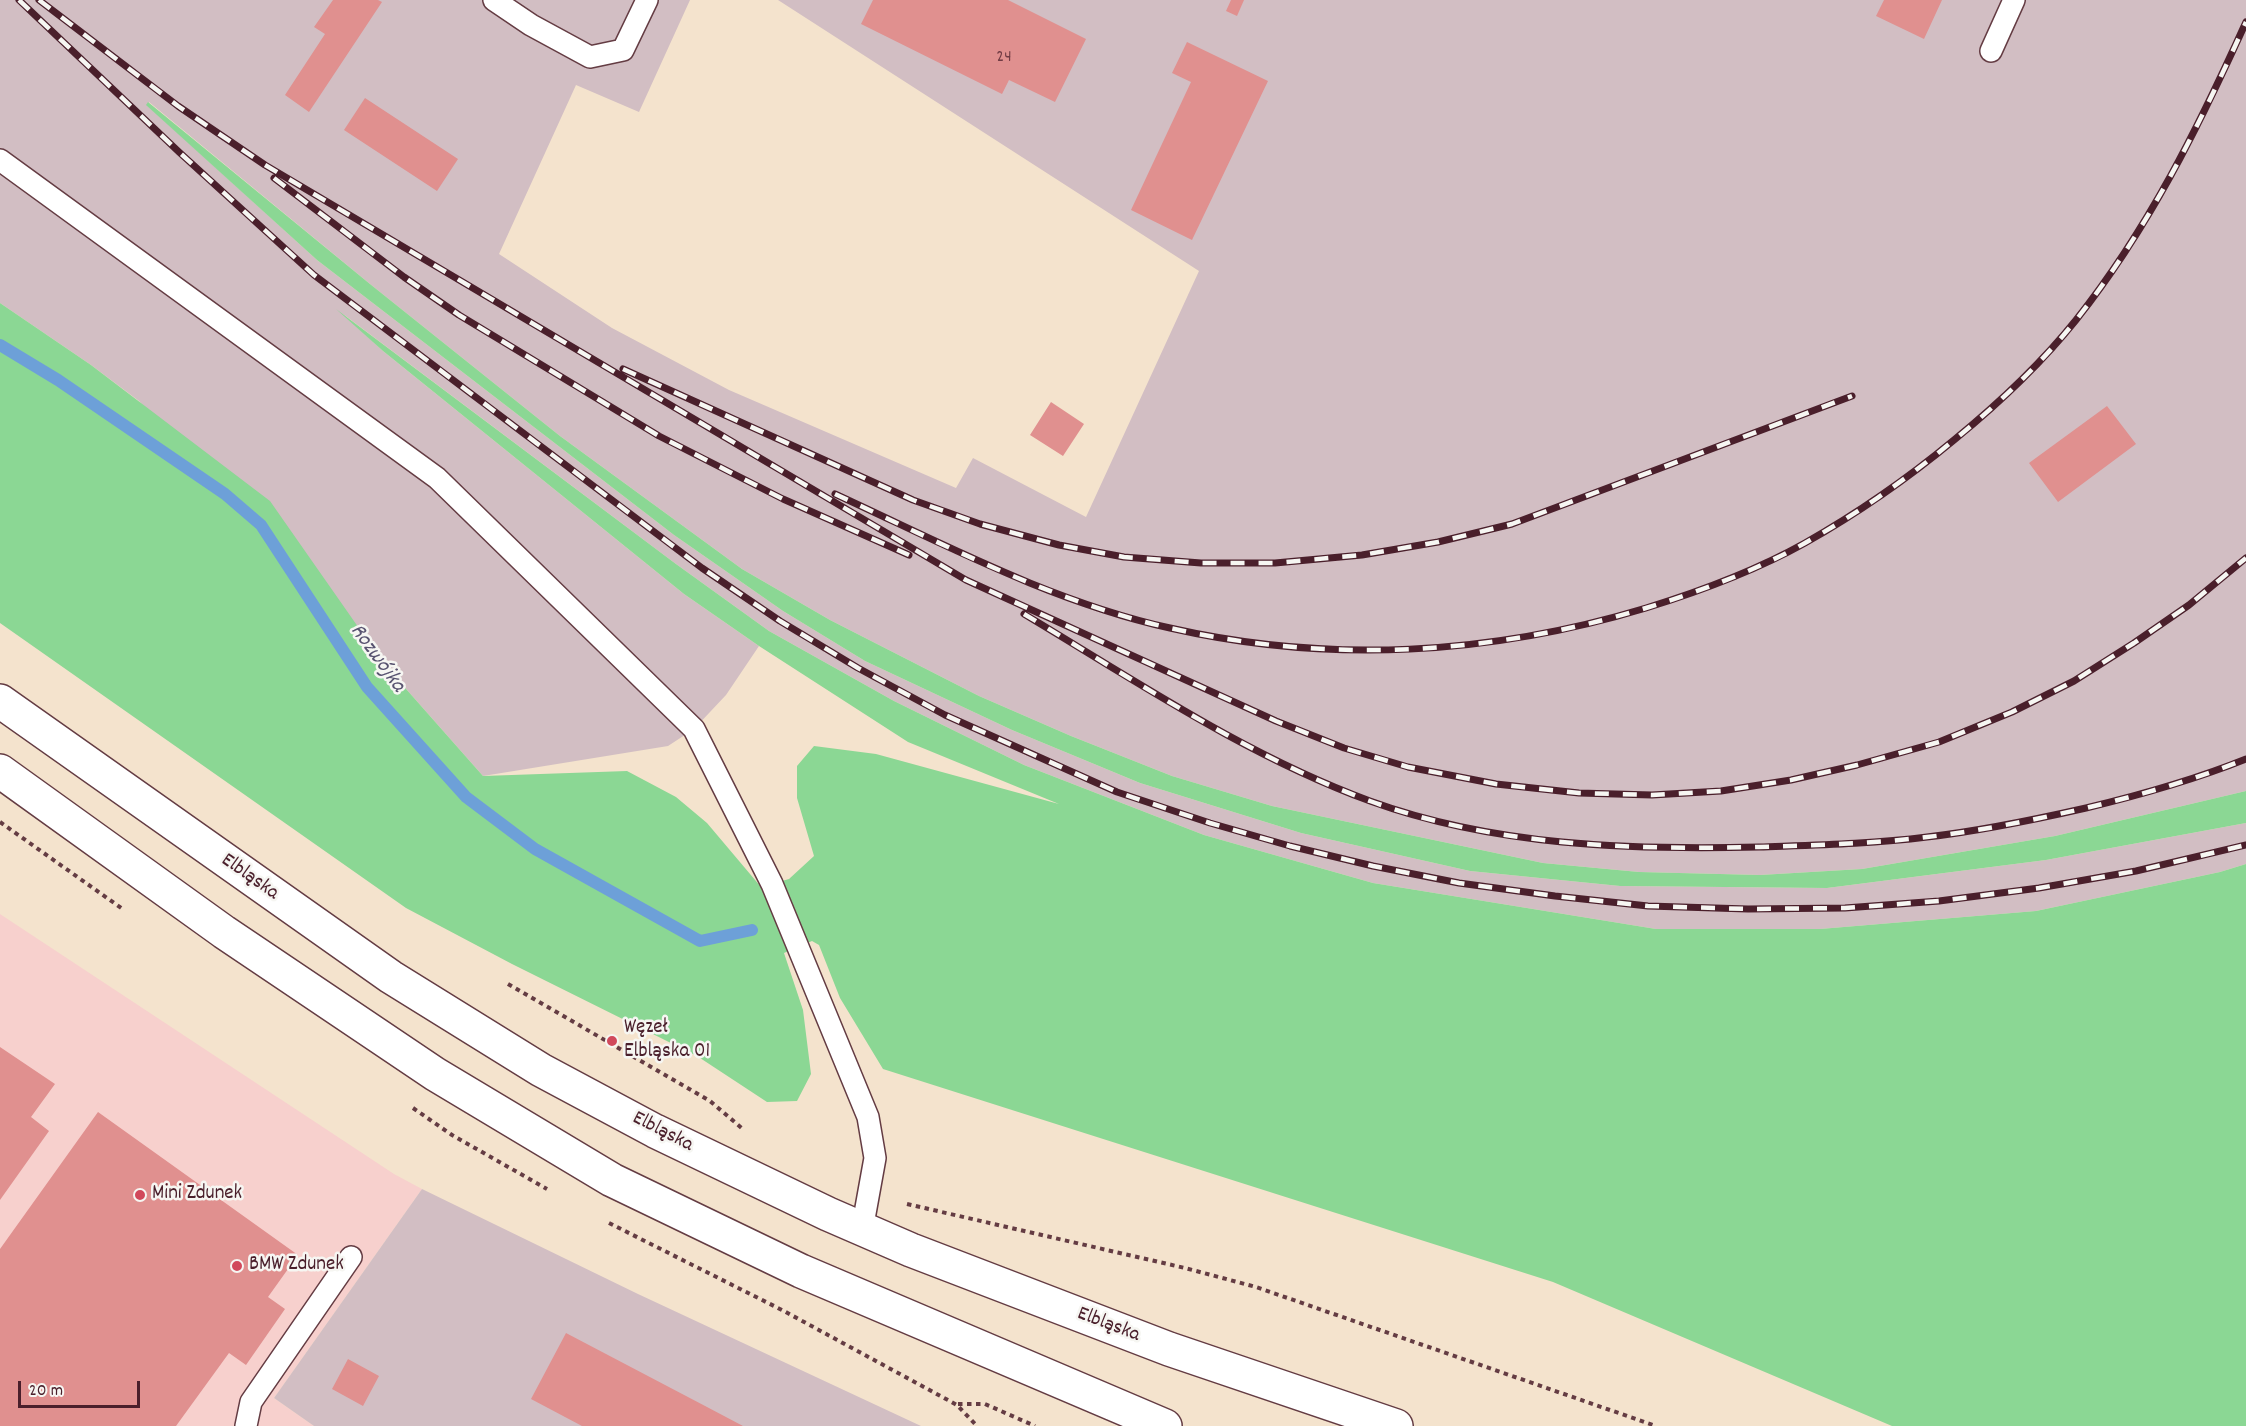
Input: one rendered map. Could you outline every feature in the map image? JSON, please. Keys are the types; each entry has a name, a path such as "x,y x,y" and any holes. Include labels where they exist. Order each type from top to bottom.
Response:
{"main road":[{"name":"Elbląska","path":"0,701 391,977 542,1070 655,1131 864,1216 1169,1349 1396,1426"},
{"path":"0,771 224,932 435,1074 612,1180 801,1271 1165,1426"}],"lane":[{"path":"494,0 531,25 590,57 623,50 647,0"},
{"path":"1991,51 2014,0"},
{"path":"0,160 437,478 694,729 772,884 868,1118 875,1158 864,1216"},
{"path":"246,1426 251,1402 351,1257"}],"path":[{"path":"508,984 658,1072"},
{"path":"864,1216 891,1201 1185,1268 1256,1287 1656,1426"},
{"path":"976,1426 957,1404 985,1404 1035,1426"}],"shaded area":[{"path":"0,0 690,0 639,112 576,85 499,254 612,328 729,390 956,488 973,458 1086,517 1199,271 778,0 2246,0 2246,791 2055,836 1862,869 1760,875 1639,872 1543,863 1272,806 1172,776 979,696 830,620 742,569 560,436 370,284 149,102 147,105 317,260 674,535 783,611 865,661 1012,730 1140,783 1301,833 1470,871 1620,886 1827,888 2046,860 2246,823 2246,864 2220,872 2036,911 1820,929 1656,929 1373,883 1204,835 1024,765 894,701 769,631 343,314 383,351 684,594 759,646 726,695 694,729 668,746 483,776 384,664 139,401 0,303"},
{"path":"0,914 394,1174 422,1189 274,1398 314,1426 0,1426"},
{"path":"422,1189 638,1294 921,1426 314,1426 274,1398"}],"green space":[{"path":"148,102 560,436 742,569 830,620 979,696 1172,776 1272,806 1543,863 1639,872 1760,875 1862,869 2055,836 2246,791 2246,823 2046,860 1827,888 1620,886 1470,871 1301,833 1140,783 1012,730 865,661 783,611 674,535 317,260 146,105"},
{"path":"0,303 91,365 270,501 384,664 483,776 627,771 676,797 707,823 761,887 789,879 814,856 797,798 797,766 814,746 876,754 1059,804 908,742 759,646 684,594 383,351 336,309 769,631 894,701 1024,765 1204,835 1373,883 1656,929 1820,929 2036,911 2220,872 2246,864 2246,1426 1892,1426 1553,1282 883,1069 840,998 819,945 812,941 784,953 803,1010 811,1074 797,1101 767,1102 697,1056 512,964 406,908 0,623"}],"building":[{"path":"333,0 378,0 382,2 309,112 285,95 325,34 314,27"},
{"path":"873,0 1008,0 1086,39 1055,102 1009,80 1002,94 861,24"},
{"path":"1231,0 1244,0 1237,16 1226,11"},
{"path":"1884,0 1942,0 1924,39 1876,16"},
{"path":"1187,42 1268,81 1192,240 1131,210 1191,82 1172,73"},
{"path":"365,98 458,159 437,191 344,130"},
{"path":"1051,402 1084,424 1063,456 1030,435"},
{"path":"2107,406 2136,444 2058,502 2029,463"},
{"path":"0,1047 55,1084 31,1117 49,1131 0,1200"},
{"path":"98,1112 298,1255 268,1297 285,1309 246,1365 229,1353 176,1426 0,1426 0,1249"},
{"path":"566,1333 743,1426 582,1426 531,1399"},
{"path":"348,1359 379,1376 363,1406 332,1389"}],"waterway":[{"name":"Rozwójka","path":"0,345 58,380 225,494 261,525 367,687 466,797 535,849 700,941 752,930"}],"railway":[{"path":"19,0 179,152 314,275 702,568 780,621 858,668 945,715 1117,792 1210,823 1290,846 1373,866 1459,883 1648,906 1748,909 1845,908 1939,901 2039,888 2136,871 2246,845"},
{"path":"39,0 178,106 265,165 966,580 1276,721 1344,748 1408,767 1496,784 1579,793 1652,795 1721,791 1791,780 1857,765 1939,742 2012,712 2074,681 2189,605 2246,558"},
{"path":"835,494 958,552 1083,603 1170,628 1290,647 1350,650 1410,649 1469,644 1529,636 1588,624 1667,601 1767,563 1844,520 1882,495 1936,454 2018,383 2076,320 2127,250 2190,139 2246,22"},
{"path":"274,178 404,277 459,315 659,436 783,499 909,555"},
{"path":"623,369 913,500 980,524 1059,545 1124,557 1201,563 1275,563 1362,555 1438,542 1512,524 1852,396"},
{"path":"1024,614 1193,716 1324,783 1370,801 1465,828 1562,842 1611,846 1710,848 1843,844 1927,837 2006,825 2086,808 2207,774 2246,759"}],"place":[{"name":"Węzeł Elbląska 01","path":"612,1041"},
{"name":"Mini Zdunek","path":"140,1195"},
{"name":"BMW Zdunek","path":"237,1266"}]}
